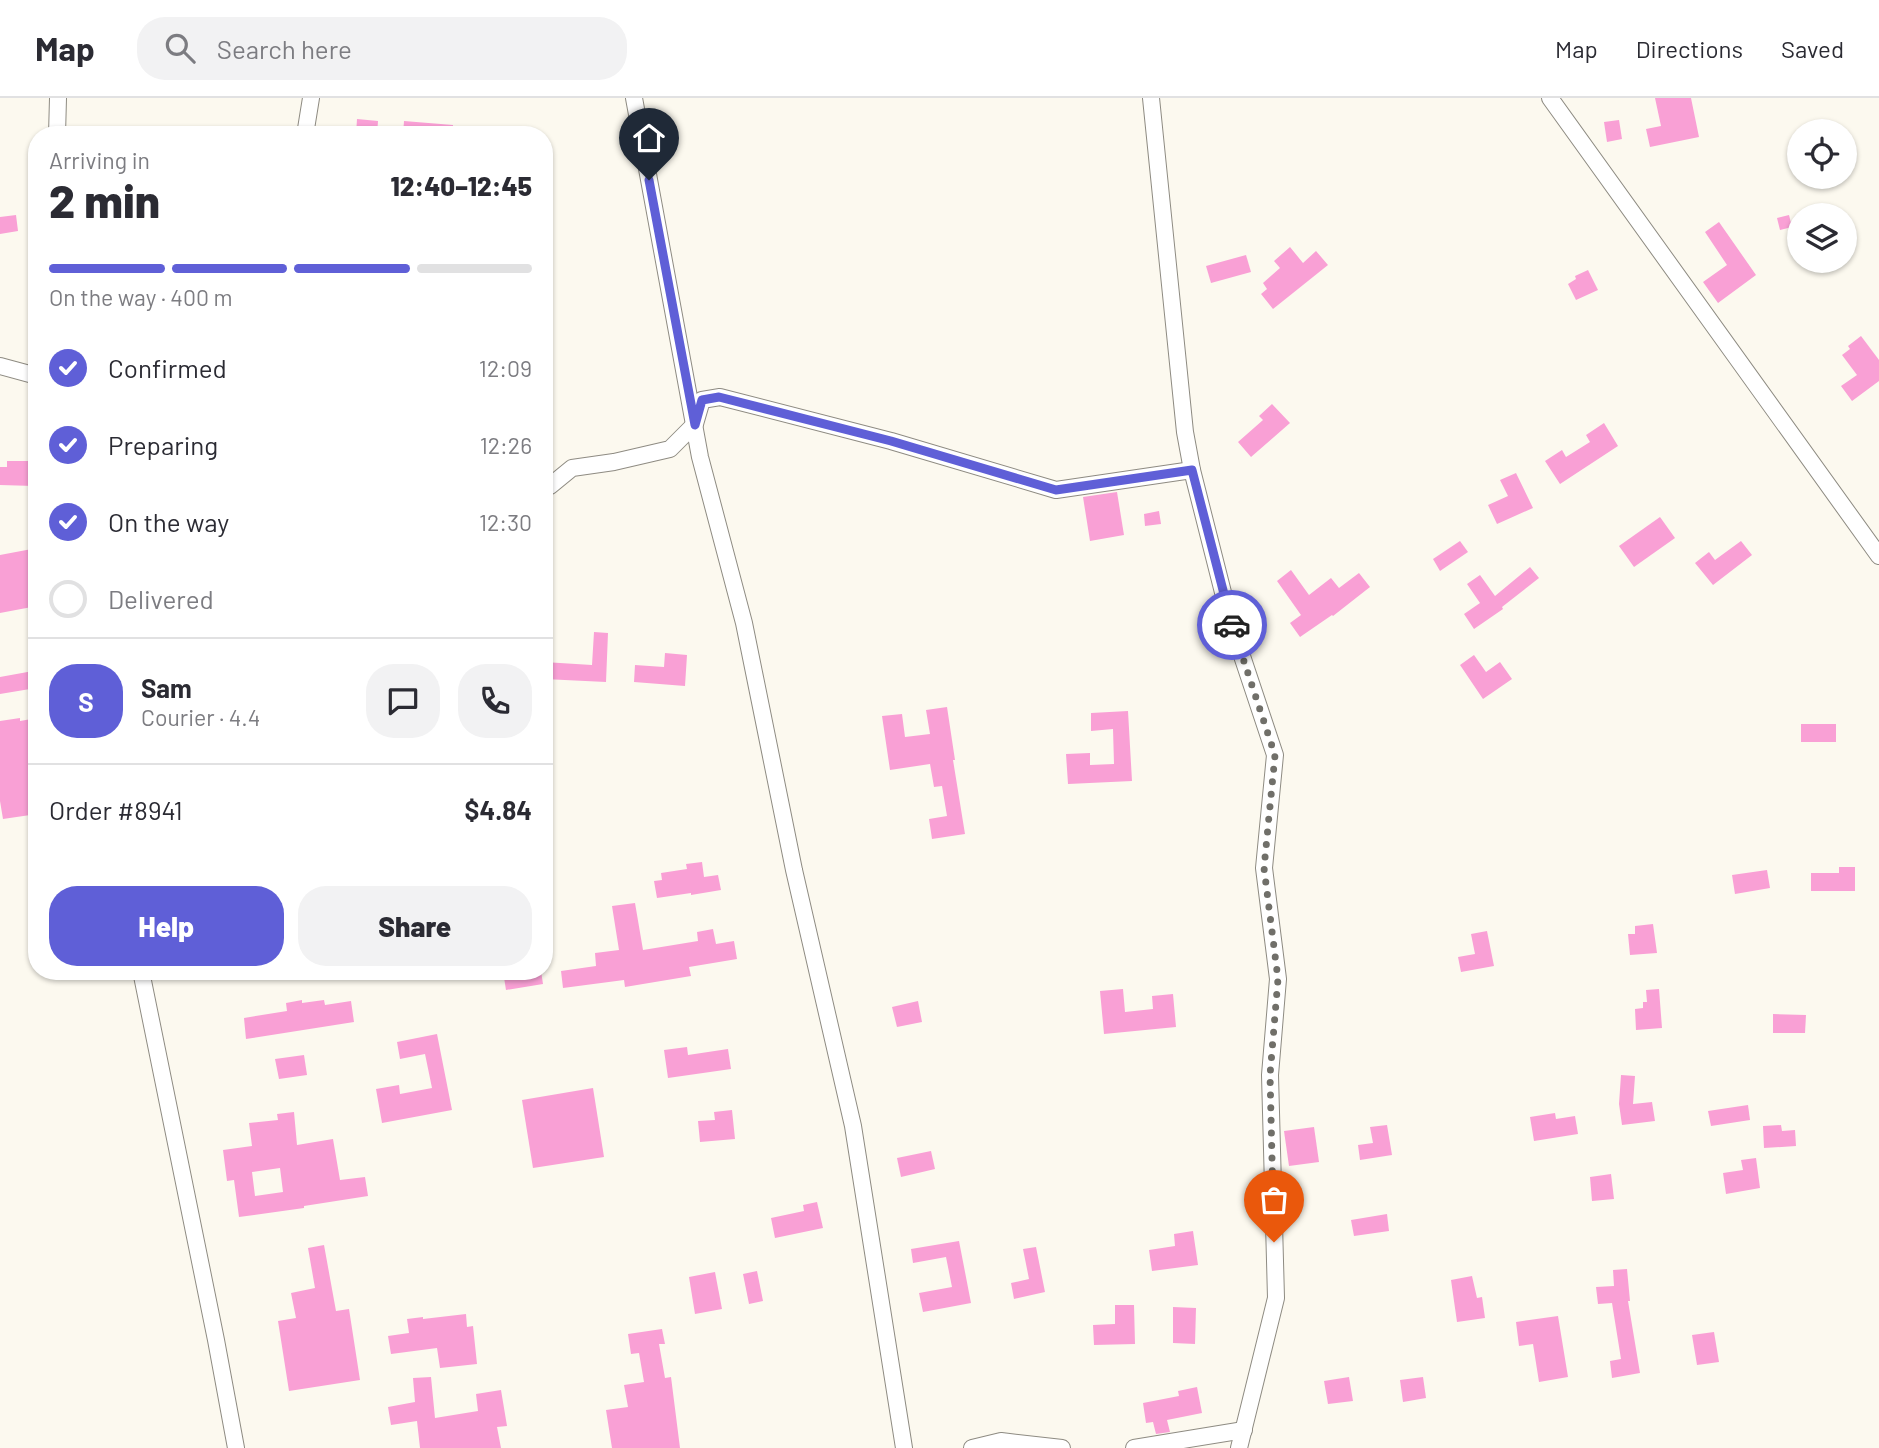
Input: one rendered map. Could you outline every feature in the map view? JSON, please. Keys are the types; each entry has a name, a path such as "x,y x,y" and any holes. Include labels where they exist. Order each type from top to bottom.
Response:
{"street":[{"path":"57,126 58,98"},
{"path":"306,126 311,98"},
{"path":"634,98 700,457 744,623 794,870 853,1126 904,1448"},
{"path":"1151,98 1185,432 1192,470 1230,620 1275,755 1264,868 1278,979 1270,1075 1276,1298 1239,1448"},
{"path":"1550,98 1879,556"},
{"path":"0,366 28,374"},
{"path":"553,484 572,468 614,463 670,449 695,425 702,400 719,397 891,441 1056,490 1192,470"},
{"path":"143,980 236,1448"},
{"path":"1134,1448 1244,1430"},
{"path":"972,1448 1001,1441 1062,1448"}],"building":[{"path":"1655,98 1691,98 1699,137 1650,147 1646,129 1661,126"},
{"path":"357,119 378,121 378,126 357,126"},
{"path":"1619,120 1622,139 1607,142 1604,122"},
{"path":"404,121 453,125 453,126 404,126"},
{"path":"16,215 18,231 0,234 0,217"},
{"path":"1787,216 1787,228 1780,230 1777,218"},
{"path":"1719,222 1756,275 1718,303 1703,282 1727,265 1705,232"},
{"path":"1290,247 1303,263 1316,251 1328,265 1273,309 1261,294 1267,289 1263,283 1280,268 1274,261"},
{"path":"1246,255 1251,272 1211,283 1206,266"},
{"path":"1588,270 1598,290 1576,300 1568,284 1576,279 1575,276"},
{"path":"1861,336 1879,360 1879,381 1852,401 1841,386 1857,375 1842,355 1850,349 1848,346"},
{"path":"1272,404 1290,423 1251,457 1238,442 1263,420 1259,416"},
{"path":"1604,423 1618,446 1560,484 1545,461 1562,450 1566,457 1590,442 1586,435"},
{"path":"7,461 28,461 28,486 0,485 0,467 7,467"},
{"path":"1516,473 1533,508 1497,524 1488,505 1508,496 1500,480"},
{"path":"1117,492 1124,535 1090,541 1083,497"},
{"path":"1159,511 1161,524 1145,526 1144,514"},
{"path":"1660,517 1675,538 1634,567 1619,546"},
{"path":"1460,541 1468,552 1440,571 1433,559"},
{"path":"1741,541 1752,555 1713,585 1695,563 1709,552 1715,560"},
{"path":"28,550 28,608 0,613 0,555"},
{"path":"1530,567 1539,578 1502,607 1503,609 1474,629 1464,614 1480,603 1467,584 1480,575 1495,596"},
{"path":"1291,570 1309,595 1331,578 1339,588 1359,573 1370,587 1300,637 1290,623 1301,615 1277,581"},
{"path":"594,632 608,633 606,682 553,679 553,663 592,665"},
{"path":"665,653 687,655 685,686 634,682 635,665 664,667"},
{"path":"1474,655 1486,672 1500,662 1512,679 1483,699 1460,665"},
{"path":"28,672 28,689 0,694 0,677"},
{"path":"947,707 965,834 932,839 929,819 947,816 942,786 934,787 930,764 890,770 882,716 902,714 905,737 930,734 926,710"},
{"path":"1128,711 1132,781 1068,784 1066,754 1090,753 1090,765 1114,764 1113,729 1091,731 1091,713"},
{"path":"28,720 28,815 3,819 0,801 0,721"},
{"path":"1801,724 1836,724 1836,742 1801,742"},
{"path":"702,862 704,877 718,875 721,890 657,898 654,881 662,880 661,873 687,869 686,864"},
{"path":"1839,867 1855,867 1855,891 1811,891 1811,873 1839,873"},
{"path":"1767,870 1770,888 1735,894 1732,875"},
{"path":"635,903 643,950 698,941 697,932 713,929 716,944 734,941 737,959 689,967 691,976 625,987 624,980 563,988 561,971 596,966 595,953 619,950 612,906"},
{"path":"1653,924 1657,953 1630,955 1628,934 1635,934 1635,926"},
{"path":"1487,931 1494,966 1461,972 1458,957 1475,954 1471,934"},
{"path":"504,980 542,980 543,984 506,990"},
{"path":"1123,989 1125,1012 1153,1009 1152,996 1173,994 1176,1027 1104,1034 1100,991"},
{"path":"1659,989 1662,1028 1636,1030 1635,1009 1643,1008 1643,1002 1647,1002 1646,990"},
{"path":"302,1000 302,1003 324,1000 325,1005 351,1001 354,1022 246,1039 244,1018 287,1011 286,1003"},
{"path":"918,1001 922,1022 897,1027 892,1007"},
{"path":"1773,1014 1806,1015 1805,1033 1773,1033"},
{"path":"437,1034 452,1110 382,1123 376,1089 399,1085 400,1094 432,1088 425,1054 400,1059 397,1042"},
{"path":"687,1047 688,1055 728,1049 731,1069 668,1078 664,1050"},
{"path":"304,1055 307,1075 279,1079 275,1059"},
{"path":"1621,1075 1635,1076 1633,1104 1652,1102 1655,1121 1622,1125 1619,1104"},
{"path":"593,1088 604,1157 533,1168 522,1100"},
{"path":"1748,1105 1750,1120 1711,1126 1708,1111"},
{"path":"732,1110 735,1139 700,1142 698,1121 715,1120 714,1112"},
{"path":"294,1112 297,1145 333,1139 340,1180 365,1177 368,1196 239,1217 234,1180 227,1181 223,1150 252,1146 249,1123 278,1120 277,1114","holes":["280,1168 283,1192 255,1196 252,1172"]},
{"path":"1555,1113 1556,1119 1575,1116 1578,1134 1534,1141 1530,1117"},
{"path":"1387,1125 1392,1155 1360,1160 1358,1145 1373,1143 1370,1127"},
{"path":"1781,1125 1782,1131 1795,1130 1796,1146 1764,1148 1763,1126"},
{"path":"1314,1127 1319,1162 1289,1166 1284,1131"},
{"path":"931,1151 935,1169 901,1177 897,1158"},
{"path":"1756,1158 1760,1188 1726,1194 1723,1173 1743,1170 1741,1160"},
{"path":"1611,1174 1614,1199 1592,1201 1590,1177"},
{"path":"817,1202 823,1228 775,1238 771,1218 804,1211 803,1205"},
{"path":"1387,1214 1389,1231 1354,1236 1351,1220"},
{"path":"1193,1231 1198,1265 1152,1271 1149,1250 1175,1246 1174,1234"},
{"path":"959,1241 971,1303 923,1312 919,1293 952,1287 946,1257 913,1263 911,1249"},
{"path":"324,1245 336,1311 349,1309 360,1380 289,1391 278,1321 296,1318 291,1293 315,1288 308,1248"},
{"path":"1036,1247 1045,1292 1014,1299 1011,1283 1029,1279 1023,1249"},
{"path":"1627,1269 1628,1301 1640,1373 1612,1378 1610,1361 1621,1359 1612,1303 1598,1304 1596,1287 1614,1286 1613,1270"},
{"path":"757,1271 763,1301 749,1304 743,1274"},
{"path":"715,1272 722,1309 695,1314 689,1277"},
{"path":"1472,1276 1477,1298 1482,1297 1485,1318 1457,1322 1451,1280"},
{"path":"1115,1305 1134,1305 1135,1344 1094,1345 1093,1325 1115,1324"},
{"path":"1173,1307 1196,1308 1195,1344 1173,1343"},
{"path":"466,1314 467,1327 473,1326 477,1364 440,1368 437,1348 391,1354 388,1336 409,1333 407,1319"},
{"path":"1558,1316 1568,1377 1539,1382 1533,1344 1519,1346 1516,1322"},
{"path":"662,1329 665,1344 659,1344 665,1378 671,1377 680,1448 612,1448 606,1410 628,1407 624,1385 644,1382 639,1353 631,1354 628,1334"},
{"path":"1714,1332 1719,1362 1697,1365 1692,1335"},
{"path":"431,1377 435,1418 478,1411 476,1394 501,1390 507,1426 497,1427 501,1448 420,1448 417,1421 391,1425 388,1407 415,1402 413,1378"},
{"path":"1349,1377 1353,1401 1328,1404 1324,1381"},
{"path":"1423,1377 1426,1398 1403,1402 1400,1380"},
{"path":"1197,1387 1202,1413 1167,1420 1170,1432 1156,1434 1153,1422 1146,1423 1143,1403 1179,1396 1178,1391"}],"way so far":[{"path":"1232,625 1275,755 1264,868 1278,979 1270,1075 1274,1242"}],"route":[{"path":"649,180 695,425 702,400 719,397 891,441 1056,490 1192,470 1232,625"}]}
